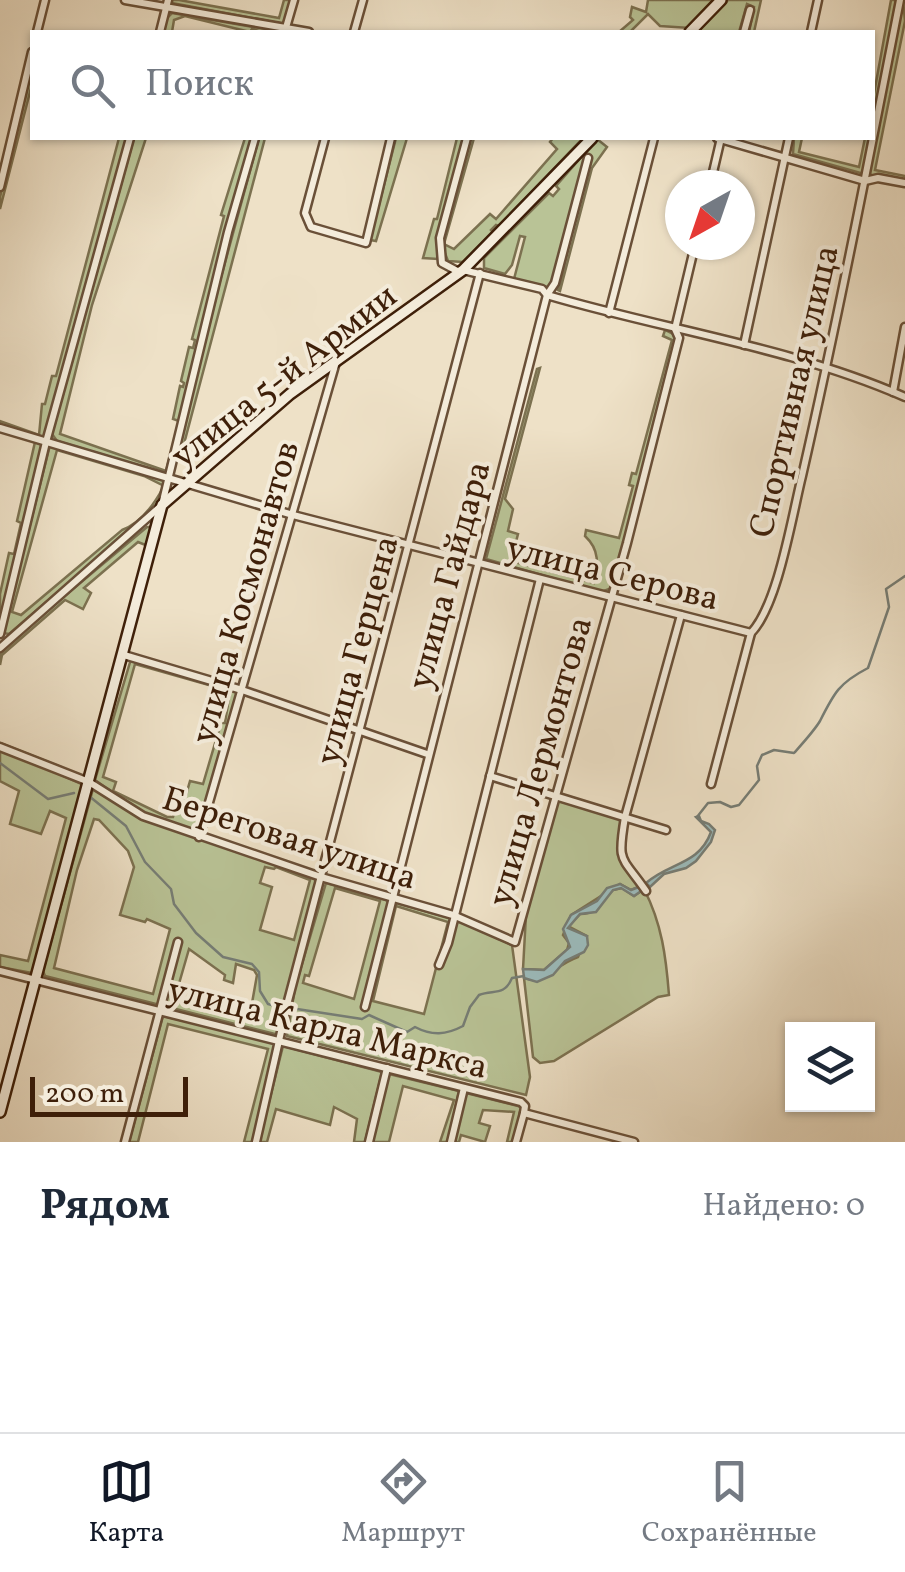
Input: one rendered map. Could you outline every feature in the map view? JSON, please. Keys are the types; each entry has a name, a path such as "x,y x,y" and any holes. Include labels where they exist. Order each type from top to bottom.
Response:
{"street":[{"path":"38,30 45,0"},
{"path":"125,0 167,4 286,30 294,0"},
{"path":"355,30 363,0"},
{"path":"692,30 721,0"},
{"path":"811,30 818,0"},
{"name":"Спортивная улица","path":"875,129 900,0"},
{"path":"160,30 167,4"},
{"path":"745,30 750,10"},
{"path":"0,187 30,60"},
{"path":"0,634 46,442 129,140"},
{"path":"0,1112 124,655 228,232 254,140"},
{"path":"324,140 305,221 310,227 366,243 392,140"},
{"path":"466,140 440,238 442,264 542,288 547,295 608,313 744,345 905,397"},
{"name":"улица 5-й Армии","path":"0,648 253,424 462,271 590,140"},
{"path":"608,313 653,140"},
{"path":"713,170 719,140"},
{"path":"726,140 865,181 878,178 905,183"},
{"path":"744,345 789,140"},
{"name":"Спортивная улица","path":"711,784 751,633 763,621 773,588 826,369 873,140"},
{"name":"улица Гайдара","path":"365,1006 547,295 555,283 588,158"},
{"name":"улица Лермонтова","path":"515,942 612,597 679,338 675,329 691,260"},
{"name":"улица Герцена","path":"256,1142 288,1001 480,273"},
{"path":"893,392 905,327"},
{"name":"улица Космонавтов","path":"199,837 336,360"},
{"name":"улица Серова","path":"0,428 294,515 751,633"},
{"path":"439,966 540,579"},
{"path":"646,891 622,861 619,850 680,616"},
{"path":"124,655 242,690 427,754"},
{"name":"Береговая улица","path":"0,748 89,782 143,816 321,877 454,916 515,942"},
{"path":"490,776 666,830"},
{"path":"125,1142 178,942"},
{"name":"улица Карла Маркса","path":"0,971 521,1102 526,1106 524,1113 634,1142"},
{"path":"369,1142 387,1068"},
{"path":"450,1142 464,1088"},
{"path":"516,1142 524,1113"}],"green space":[{"path":"179,0 279,18 284,0 291,0 284,24 172,3"},
{"path":"648,0 711,0 712,5 690,28 660,26 648,14 632,30 621,30 633,20 632,7 646,12"},
{"path":"728,0 761,0 754,30 749,30 754,7 747,4 740,30 698,30"},
{"path":"891,0 898,0 875,122 875,88"},
{"path":"903,0 905,21 875,170 905,176 905,181 873,177 869,173"},
{"path":"172,13 271,30 242,30 185,16 174,20 172,30 164,30"},
{"path":"30,74 30,92 0,209"},
{"path":"118,140 126,140 46,436 42,438 0,426 0,421 39,435 42,404 52,376 56,376"},
{"path":"133,140 145,140 92,305 60,434 166,471 179,421 173,419 184,383 181,381 189,347 193,348 195,340 192,339 224,216 221,215 244,140 252,140 167,474 57,441 52,434"},
{"path":"258,140 264,140 180,459 177,457"},
{"path":"395,140 406,140 376,241 370,240"},
{"path":"457,140 463,140 438,241 438,259 423,258"},
{"path":"467,140 473,140 444,244 454,249 490,214 496,219 557,149 552,140 581,140 463,262 448,261 441,243"},
{"path":"596,140 607,147 592,168 560,291 578,207 573,205 551,288 514,279 525,237 520,236 512,265 505,274 484,268 484,258 549,193 553,196 559,189 556,186"},
{"path":"794,140 802,140 799,152 859,167 865,140 872,140 864,174 793,154"},
{"path":"665,330 673,334 676,342 612,588 601,592 486,559 540,368 505,499 513,509 508,531 518,534 511,561 594,583 597,558 585,536 586,530 619,538 633,486 629,485 632,473 636,474 672,340 663,336"},
{"path":"35,442 43,445 0,621 0,594 9,553 14,554 21,523 17,521"},
{"path":"50,445 167,481 158,506 9,634 3,633","holes":["57,450 144,476 164,486 146,512 21,615 12,612"]},
{"path":"147,527 152,527 148,546 138,542 84,588 91,593 83,609 65,600 2,655 0,665 0,654 12,640"},
{"path":"131,659 240,690 198,833 137,810 95,780","holes":["135,664 230,691 225,723 221,723 203,784 190,781 186,795 180,794 173,817 113,791 116,782 103,777"]},
{"path":"0,743 61,767 59,774 84,785 32,973 0,967 0,955 28,961 66,818 50,811 41,834 10,824 19,791 0,781"},
{"path":"93,789 139,817 319,877 279,1035 45,976 43,971","holes":["94,819 99,820 128,851 134,867 120,915 145,922 147,919 170,929 153,994 54,968 77,870","265,867 276,867 310,880 294,940 260,930 272,887 260,883","189,949 225,975 224,980 233,983 236,964 254,970 257,975 249,1020 174,1001"]},
{"path":"558,799 620,818 618,855 641,886 631,890 620,884 571,915 563,935 569,943 567,950 544,970 523,969 526,915"},
{"path":"326,883 460,921 512,945 530,1077 526,1095 287,1036 295,988","holes":["335,888 380,901 354,999 303,983 305,975 309,976","396,906 448,922 424,1014 373,1001"]},
{"path":"622,888 634,896 644,889 650,902 662,941 669,995 658,997 554,1061 540,1063 533,1057 524,978 537,981 578,957 587,936 568,926 580,914 595,909 613,890"},
{"path":"163,1016 274,1042 277,1047 252,1142 244,1142 268,1049 168,1024 138,1142 129,1142"},
{"path":"283,1046 382,1072 365,1142 354,1142 357,1119 334,1107 330,1125 276,1109 267,1142 259,1142"},
{"path":"389,1074 459,1091 448,1142 440,1142 454,1100 403,1086 389,1142 371,1142"},
{"path":"466,1093 522,1107 514,1142 507,1142 514,1112 483,1110 479,1123 490,1126 485,1142 461,1135 459,1142 453,1142"}],"water":[{"path":"696,817 715,830 711,842 696,861 664,874 650,887 646,883 691,857 706,843 711,832"},
{"path":"620,884 631,890 641,886 644,889 634,896 621,888 613,890 596,912 580,914 568,928 587,936 584,952 537,982 524,978 523,969 544,970 570,947 563,929 571,915 597,901 607,888"}],"waterway":[{"path":"697,817 708,803 739,805 759,780 757,766 762,755 774,750 794,753 838,690 868,668 889,607 886,589 905,576"},
{"path":"0,763 48,799 74,793"},
{"path":"89,796 126,826 145,862 171,889 174,904 196,933 223,957 252,964 259,972 260,991 268,1004 283,1008"},
{"path":"297,1009 362,1019 369,1015 407,1032 415,1027 445,1033 463,1026 479,995 502,990 512,978 524,976"}]}
